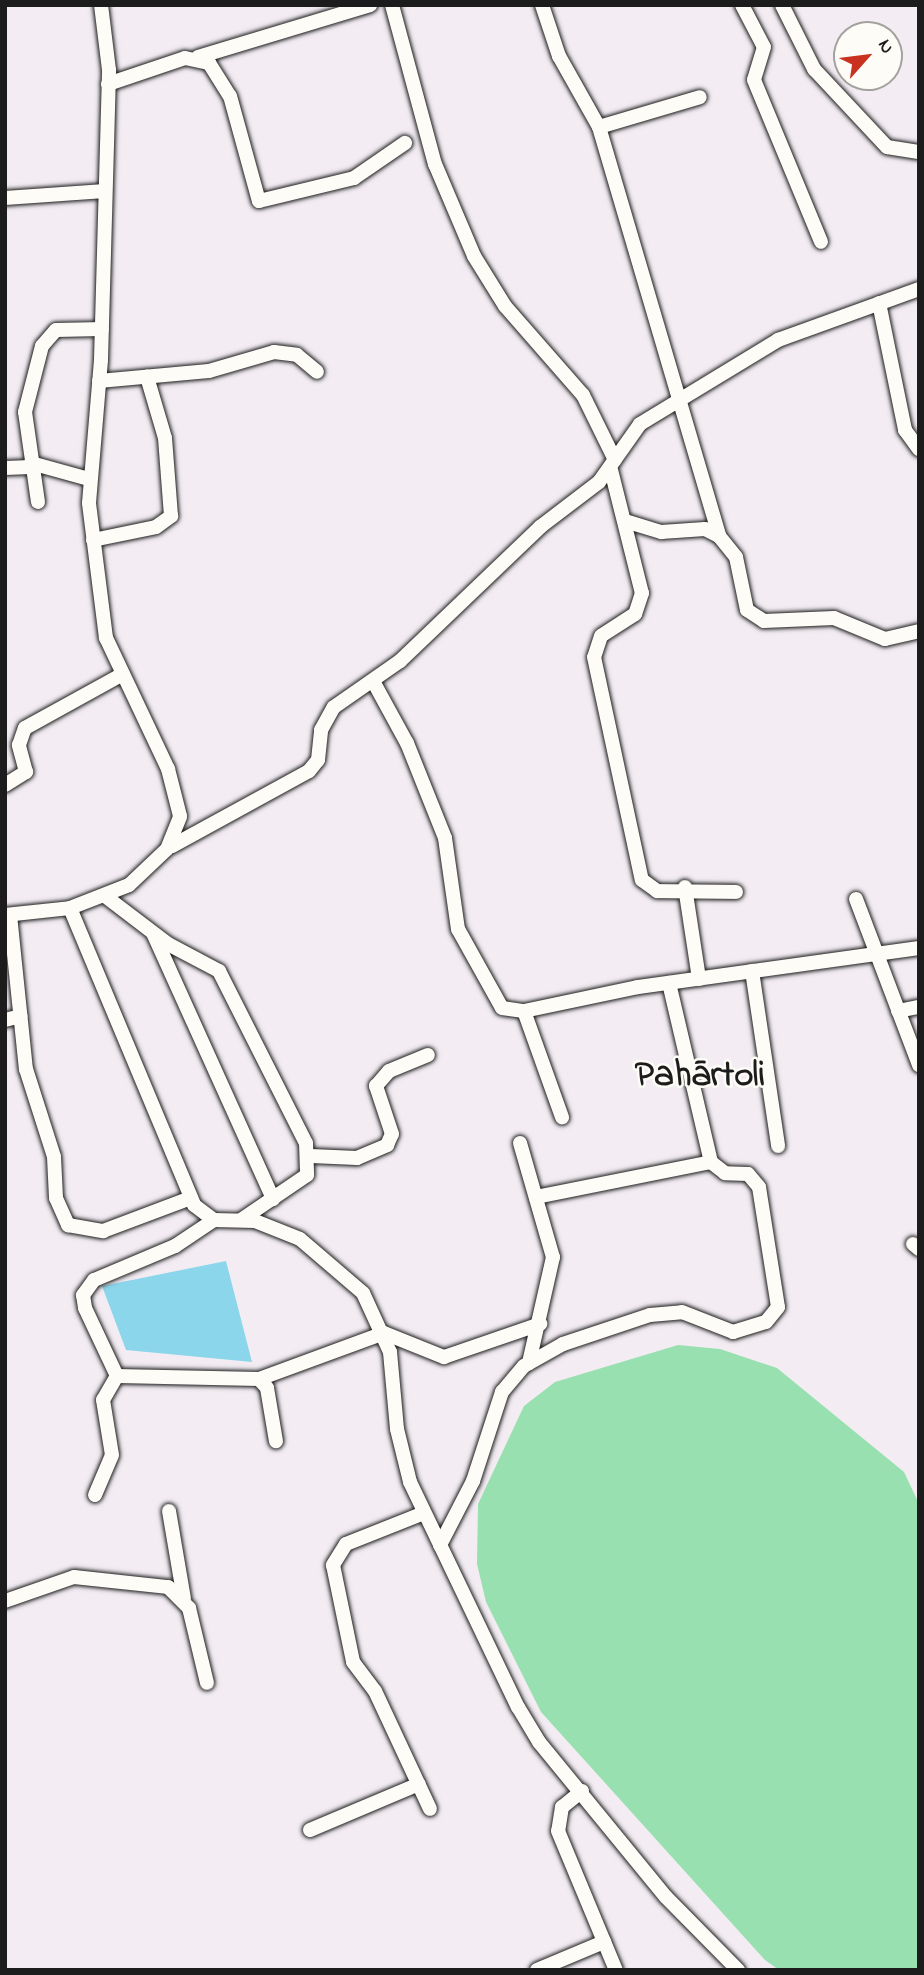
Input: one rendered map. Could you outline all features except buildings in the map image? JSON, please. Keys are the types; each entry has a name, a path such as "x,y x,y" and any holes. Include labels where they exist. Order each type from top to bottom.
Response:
{"street":[{"path":"101,5 108,84 102,329 89,479 93,540 104,629 121,675 177,794 177,835 167,849 129,885 70,908 7,915 26,1069 54,1157 56,1198 68,1225 103,1231 191,1198"},
{"path":"108,84 370,5"},
{"path":"392,5 435,164 474,256 505,306 583,395 613,465 642,593 635,614 595,646 596,673 642,880 657,891 685,887 736,892"},
{"path":"542,5 559,56 599,127 719,536"},
{"path":"742,5 764,47 754,80 821,242"},
{"path":"782,5 814,69 887,147 919,152"},
{"path":"198,57 222,77 230,96 259,201 354,178 405,143"},
{"path":"599,127 700,97"},
{"path":"5,198 106,191"},
{"path":"167,849 309,771 318,760 325,717 373,681 613,465 625,438 680,396 778,340 919,289"},
{"path":"879,303 905,430 919,449"},
{"path":"38,502 25,412 42,346 55,330 102,329"},
{"path":"99,381 209,372 286,351 317,372"},
{"path":"93,540 156,527 171,516 165,438 147,377"},
{"path":"5,468 31,465 89,479"},
{"path":"625,522 661,532 705,529 719,536 736,556 741,598 754,617 834,618 885,639 919,631"},
{"path":"5,785 26,772 19,745 25,728 121,675"},
{"path":"373,681 407,743 445,838 458,929 502,1008 524,1011 669,983 919,948"},
{"path":"685,887 699,979"},
{"path":"105,896 153,932 210,964 226,981 311,1156 307,1175 240,1220"},
{"path":"856,899 919,1065"},
{"path":"70,908 191,1198 214,1220"},
{"path":"153,932 273,1199"},
{"path":"752,971 778,1146"},
{"path":"440,1545 470,1489 502,1392 529,1363 563,1344 666,1311 695,1316 724,1332 774,1315 779,1298 759,1187 748,1174 725,1173 711,1162 669,983"},
{"path":"898,1011 919,1007"},
{"path":"524,1011 562,1116"},
{"path":"5,1020 21,1016"},
{"path":"311,1156 357,1158 387,1145 391,1134 376,1086 389,1071 428,1055"},
{"path":"520,1143 553,1257 540,1325 529,1363"},
{"path":"536,1197 711,1162"},
{"path":"117,1376 85,1308 87,1286 214,1220 240,1220 300,1239 351,1278 384,1333 403,1456 424,1513 518,1707 666,1897 738,1970"},
{"path":"117,1376 259,1379 384,1333 444,1357 540,1325"},
{"path":"94,1495 112,1455 103,1400 117,1376"},
{"path":"259,1379 267,1388 276,1441"},
{"path":"169,1511 184,1599 207,1683"},
{"path":"424,1513 346,1544 333,1565 348,1648 430,1809"},
{"path":"5,1601 74,1577 168,1587 184,1599"},
{"path":"310,1830 419,1784"},
{"path":"582,1791 562,1807 558,1831 616,1970"},
{"path":"537,1970 604,1942"}],"green space":[{"path":"678,1345 720,1349 777,1368 904,1472 919,1504 919,1970 779,1970 765,1960 541,1712 486,1602 477,1564 478,1504 524,1406 555,1382"}],"water":[{"path":"226,1261 252,1362 126,1350 102,1286"}],"district":[{"name":"Pahārtoli","path":"700,1076"}]}
